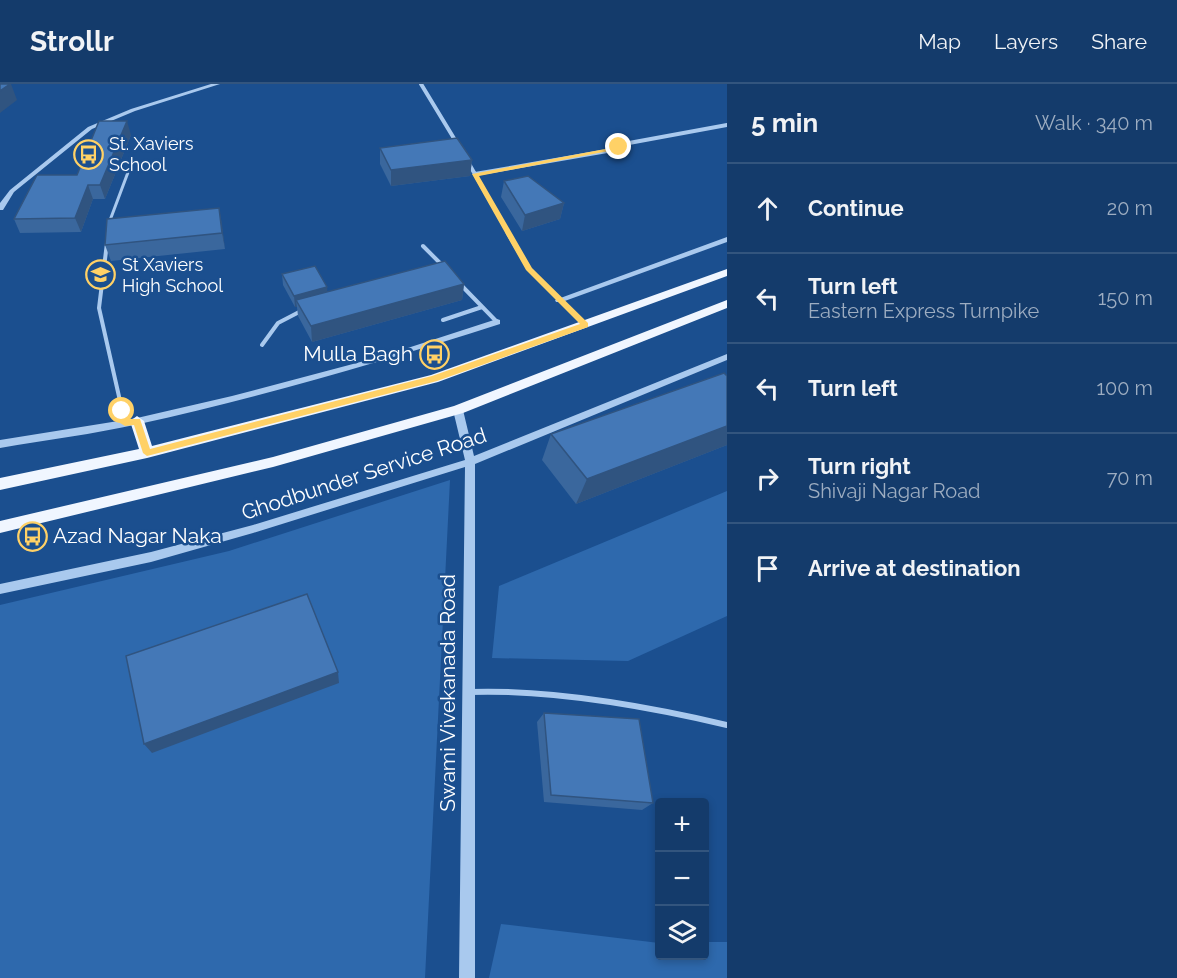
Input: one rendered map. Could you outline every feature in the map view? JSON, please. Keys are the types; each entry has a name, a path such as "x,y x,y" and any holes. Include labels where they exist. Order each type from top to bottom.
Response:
{"main road":[{"path":"0,484 147,453 434,379 727,272"},
{"path":"0,527 273,462 458,410 727,304"},
{"path":"131,422 147,453"}],"street":[{"path":"0,208 12,191 90,128 133,110 217,84"},
{"path":"421,84 529,269 585,325"},
{"path":"475,174 613,150 629,143 727,125"},
{"path":"0,196 12,191"},
{"path":"559,300 727,239"},
{"path":"0,444 131,422 385,358 496,322"},
{"name":"Ghodbunder Service Road","path":"0,589 151,557 253,529 470,462 727,357"},
{"name":"Swami Vivekanada Road","path":"458,410 470,462 466,693 466,978"}],"lane":[{"path":"109,226 110,214 130,167"},
{"path":"107,238 99,308 131,422"},
{"path":"423,246 447,271"},
{"path":"454,278 496,322"},
{"path":"262,345 278,322 309,308"},
{"path":"443,321 482,308"},
{"path":"466,693 497,691 650,707 727,725"}],"shaded area":[{"path":"450,480 425,978 0,978 0,605 229,551"},
{"path":"727,491 727,616 628,661 492,658 499,586"},
{"path":"501,924 655,943 655,960 709,960 709,942 727,942 727,978 489,978"}],"building":[{"path":"0,84 10,84 0,91"},
{"path":"99,121 127,121 100,185 88,185 75,218 14,219 37,175 77,175"},
{"path":"457,138 472,160 391,170 380,148"},
{"path":"528,176 564,203 525,215 504,181"},
{"path":"219,208 222,233 105,245 107,219"},
{"path":"445,261 464,284 311,326 296,300"},
{"path":"315,266 327,287 294,296 282,274"},
{"path":"724,373 727,376 727,426 587,479 551,434"},
{"path":"307,594 338,672 144,744 126,656"},
{"path":"544,713 639,719 653,803 551,795"}],"place":[{"name":"St. Xaviers School","path":"88,154"},
{"name":"St Xaviers High School","path":"101,275"},
{"name":"Mulla Bagh","path":"434,354"},
{"name":"Azad Nagar Naka","path":"32,536"}],"route":[{"path":"122,411 125,423 137,421 147,453 434,379 585,325 529,269 475,174 613,150 619,147"}]}
